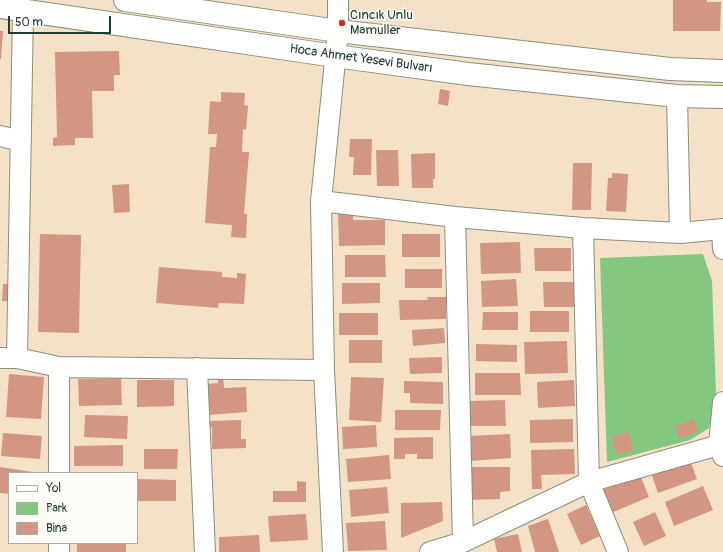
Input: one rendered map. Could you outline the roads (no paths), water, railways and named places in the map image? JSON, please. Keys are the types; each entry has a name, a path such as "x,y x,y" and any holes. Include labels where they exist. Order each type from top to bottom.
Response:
{"main road":[{"name":"Hoca Ahmet Yesevi Bulvarı","path":"125,0 211,6 338,31 670,69 723,71"},
{"name":"Hoca Ahmet Yesevi Bulvarı","path":"0,6 335,56 468,74 677,96 723,97"}],"street":[{"path":"333,552 324,370 321,201 338,31 338,0"},
{"path":"23,10 21,141 8,358 59,367 324,370"},
{"path":"677,96 680,233"},
{"path":"0,136 21,141"},
{"path":"321,201 455,217 583,228 680,233 723,229 723,249"},
{"path":"455,217 463,542"},
{"path":"583,228 589,482 618,552"},
{"path":"59,367 59,472"},
{"path":"197,368 204,552"},
{"path":"430,552 463,542 589,482 721,450 723,402"}],"place":[{"name":"Cıncık Unlu Mamuller","path":"342,23"}]}
